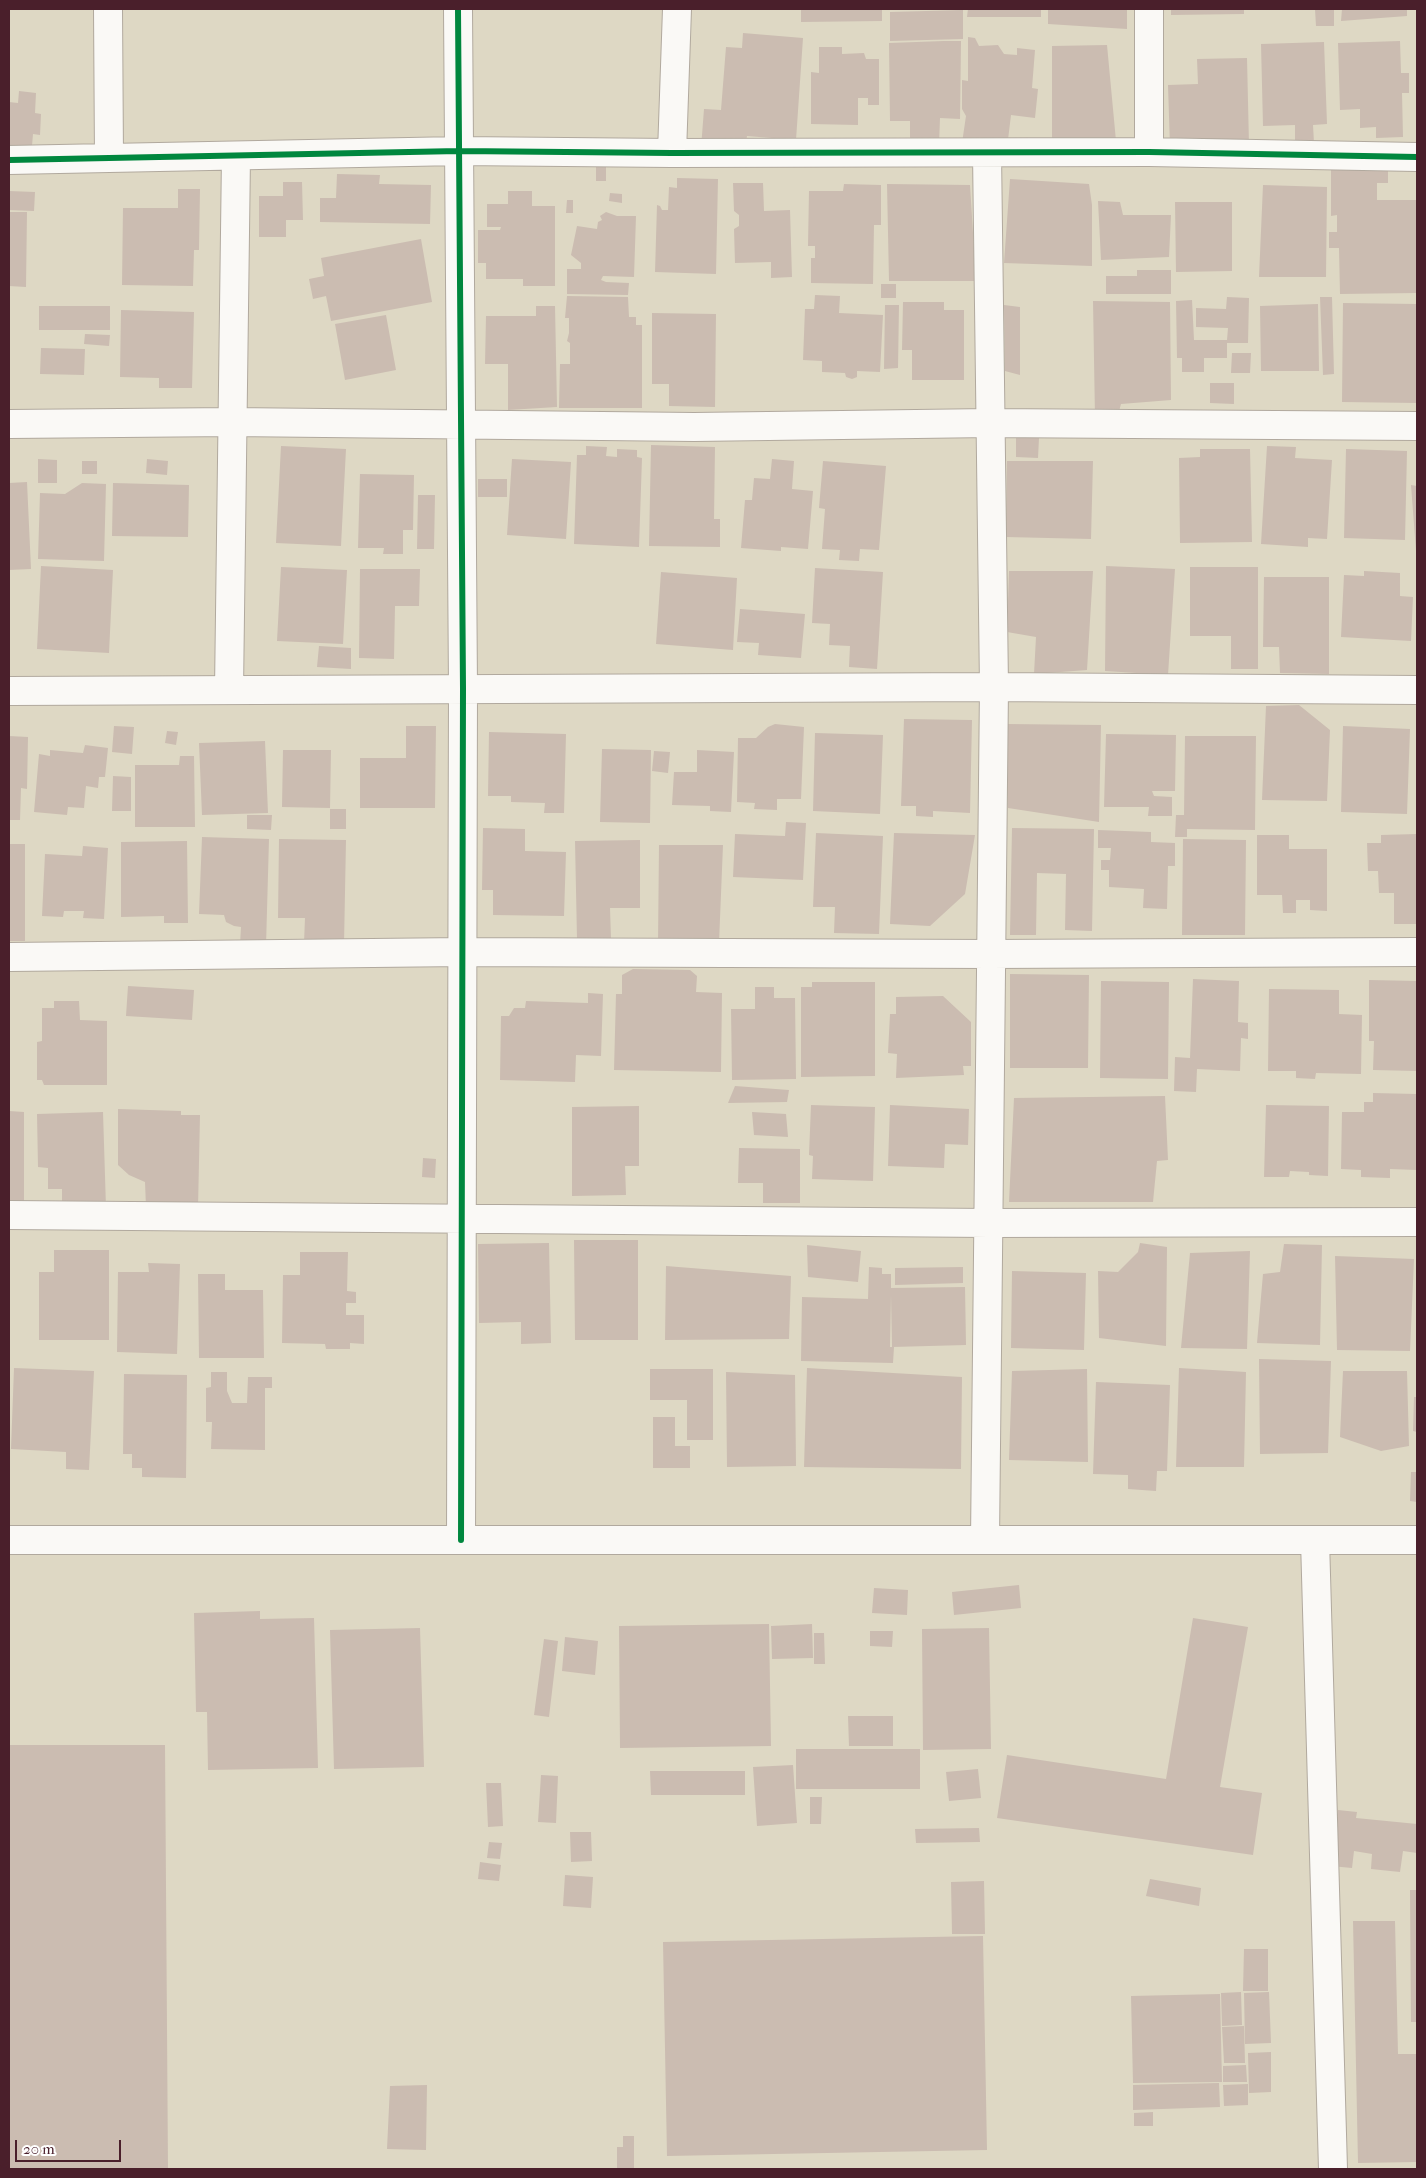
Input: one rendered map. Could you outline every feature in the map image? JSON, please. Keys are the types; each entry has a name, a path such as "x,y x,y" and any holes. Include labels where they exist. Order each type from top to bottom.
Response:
{"street":[{"path":"108,9 109,158"},
{"path":"458,9 463,688 461,1540"},
{"path":"672,154 677,9"},
{"path":"1149,9 1149,152"},
{"path":"9,160 459,151 672,154 1149,152 1417,157"},
{"path":"985,1540 994,687 987,153"},
{"path":"229,690 236,156"},
{"path":"9,424 232,422 694,427 990,423 1417,426"},
{"path":"9,691 994,687 1417,690"},
{"path":"9,957 463,952 990,954 1417,952"},
{"path":"9,1215 989,1223 1417,1222"},
{"path":"9,1540 1417,1540"},
{"path":"1315,1540 1333,2169"}],"building":[{"path":"801,9 882,9 882,21 801,22"},
{"path":"968,9 1041,9 1041,17 967,17"},
{"path":"1048,9 1127,9 1127,29 1048,24"},
{"path":"1171,9 1244,9 1244,14 1171,15"},
{"path":"1315,9 1334,9 1334,26 1316,26"},
{"path":"1342,9 1407,9 1407,16 1341,21"},
{"path":"963,10 963,39 890,41 890,12"},
{"path":"743,33 803,38 796,140 747,136 746,143 701,148 704,109 721,110 726,47 742,48"},
{"path":"968,37 975,38 979,46 998,45 1004,54 1017,55 1017,48 1035,50 1032,88 1038,89 1035,118 1011,115 1007,148 962,143 966,116 962,109 962,80 968,81"},
{"path":"961,41 960,119 940,118 939,145 910,145 910,121 890,121 889,43"},
{"path":"1400,41 1401,73 1409,73 1409,93 1402,93 1403,137 1376,138 1376,127 1360,128 1360,109 1340,110 1338,43"},
{"path":"1324,42 1327,124 1313,125 1314,143 1295,143 1295,125 1263,126 1261,44"},
{"path":"1107,45 1116,141 1052,143 1052,46"},
{"path":"819,47 842,47 842,54 864,53 866,59 879,59 879,105 868,105 868,98 858,98 858,125 811,124 811,72 819,73"},
{"path":"1247,58 1249,145 1170,147 1168,85 1198,84 1197,59"},
{"path":"19,91 36,93 35,113 41,114 40,135 33,134 32,146 9,145 9,102 18,103"},
{"path":"606,155 606,181 596,181 596,156"},
{"path":"1331,170 1388,170 1388,183 1377,183 1377,200 1417,200 1417,293 1340,294 1339,248 1329,248 1329,232 1337,232 1337,215 1331,216"},
{"path":"337,174 380,175 379,184 431,185 430,224 320,222 320,198 336,198"},
{"path":"677,178 718,179 716,274 655,272 657,205 662,210 668,210 669,187 677,188"},
{"path":"1010,179 1089,184 1092,205 1092,266 1004,263"},
{"path":"283,182 302,182 303,220 286,220 286,237 259,237 259,196 283,196"},
{"path":"733,183 763,183 764,211 790,210 792,277 771,278 771,262 735,263 734,229 739,226 739,215 734,211"},
{"path":"844,184 881,185 881,225 874,225 873,284 811,283 811,258 815,258 815,246 808,246 809,191 843,191"},
{"path":"887,184 970,185 976,281 889,281"},
{"path":"1263,185 1327,187 1326,277 1259,277"},
{"path":"178,189 200,189 199,250 194,250 193,286 122,285 123,208 178,208"},
{"path":"9,191 35,192 34,211 9,210"},
{"path":"508,191 532,191 532,206 555,206 555,286 523,286 523,279 486,279 486,263 478,263 478,230 500,230 501,227 487,227 487,204 508,204"},
{"path":"610,193 622,194 622,203 609,201"},
{"path":"567,200 573,200 573,213 566,213"},
{"path":"1098,201 1120,202 1123,215 1171,215 1169,257 1101,260"},
{"path":"1175,202 1232,202 1232,271 1176,272"},
{"path":"9,212 27,212 26,287 9,286"},
{"path":"606,212 617,216 636,216 634,277 603,276 601,280 629,283 628,295 567,294 567,269 581,269 581,263 571,255 577,226 597,229 598,222 602,220 600,216"},
{"path":"421,239 432,302 331,321 326,296 313,299 309,279 324,276 321,258"},
{"path":"1137,270 1171,270 1171,294 1106,294 1106,276 1137,276"},
{"path":"881,284 896,284 896,298 881,298"},
{"path":"815,295 840,296 839,313 883,315 880,372 857,371 857,377 852,379 846,377 845,373 822,372 822,361 803,360 805,309 814,309"},
{"path":"567,296 628,297 629,317 636,317 636,325 642,325 642,408 559,408 560,364 570,364 570,343 567,341 569,318 565,318"},
{"path":"1227,297 1249,298 1248,343 1227,343 1227,358 1204,358 1204,372 1182,372 1182,358 1177,358 1176,301 1192,300 1194,340 1227,340 1228,328 1196,327 1196,308 1226,309"},
{"path":"1320,297 1332,297 1334,374 1323,375"},
{"path":"1093,301 1170,302 1171,400 1121,404 1118,415 1095,417"},
{"path":"903,302 944,302 944,310 964,310 964,380 912,380 912,350 902,350"},
{"path":"1343,303 1417,304 1417,403 1342,402"},
{"path":"1318,304 1319,371 1261,371 1260,306"},
{"path":"885,305 899,305 898,368 884,369"},
{"path":"1004,305 1020,307 1020,375 1005,371"},
{"path":"39,306 110,306 110,330 39,330"},
{"path":"536,306 555,306 557,407 508,410 508,364 485,364 486,316 536,316"},
{"path":"121,310 194,312 192,388 159,388 159,378 120,377"},
{"path":"652,313 716,314 715,407 669,406 669,384 652,384"},
{"path":"386,315 396,370 345,380 335,324"},
{"path":"85,334 110,335 109,346 84,344"},
{"path":"41,348 85,349 84,375 40,374"},
{"path":"1232,353 1251,353 1250,373 1231,373"},
{"path":"1210,383 1234,383 1234,404 1210,403"},
{"path":"1016,438 1039,438 1038,458 1016,457"},
{"path":"651,445 715,447 714,519 720,519 720,547 649,546"},
{"path":"281,446 346,449 341,546 276,543"},
{"path":"586,446 607,447 606,456 617,457 617,449 637,450 637,457 642,458 639,547 574,544 577,455 586,455"},
{"path":"1267,446 1296,447 1295,458 1332,460 1327,539 1308,538 1308,547 1261,544"},
{"path":"1200,449 1250,449 1252,542 1180,543 1179,458 1200,457"},
{"path":"1346,449 1407,451 1405,540 1344,538"},
{"path":"38,459 57,460 57,483 38,483"},
{"path":"147,459 168,461 167,475 146,473"},
{"path":"512,459 571,462 566,539 507,535"},
{"path":"772,459 794,461 792,489 813,491 808,549 781,547 781,551 741,548 745,500 752,500 754,478 770,479"},
{"path":"82,461 97,461 97,474 82,474"},
{"path":"823,461 886,466 879,550 860,549 859,561 839,560 840,550 822,549 825,509 819,508"},
{"path":"1007,461 1093,461 1091,539 1006,537"},
{"path":"360,474 414,475 413,530 403,530 403,554 383,554 384,548 358,548"},
{"path":"478,479 507,479 507,497 478,497"},
{"path":"27,482 31,569 9,570 9,483"},
{"path":"82,483 106,484 104,561 38,559 40,493 65,494"},
{"path":"113,483 189,485 188,537 112,536"},
{"path":"1411,485 1417,486 1417,551 1416,551"},
{"path":"418,495 435,495 434,549 417,549"},
{"path":"41,566 113,570 109,653 37,649"},
{"path":"1106,566 1175,569 1168,675 1105,671"},
{"path":"281,567 347,570 343,644 277,641"},
{"path":"1190,567 1258,567 1258,669 1231,669 1231,636 1190,636"},
{"path":"815,568 883,572 877,669 849,667 850,646 829,645 830,624 812,623"},
{"path":"360,569 420,569 419,606 395,606 394,659 359,658"},
{"path":"1009,571 1093,571 1087,670 1034,674 1036,637 1007,632"},
{"path":"1364,571 1400,573 1400,596 1413,597 1411,641 1341,637 1344,575 1364,576"},
{"path":"661,572 737,578 733,650 656,644"},
{"path":"1264,577 1329,577 1329,674 1280,673 1279,647 1263,647"},
{"path":"740,609 805,614 801,658 758,655 759,643 737,642"},
{"path":"319,646 351,648 351,669 317,667"},
{"path":"1299,705 1330,730 1327,801 1262,800 1266,706"},
{"path":"904,719 972,720 970,813 933,811 933,817 916,816 916,806 901,806"},
{"path":"775,724 804,727 801,799 777,799 777,810 754,809 755,803 737,802 738,738 756,738 768,727"},
{"path":"1006,724 1101,725 1099,822 1008,808"},
{"path":"114,726 134,727 132,754 112,752"},
{"path":"406,726 436,726 435,808 360,808 360,758 406,758"},
{"path":"1343,726 1410,729 1407,814 1341,812"},
{"path":"167,731 178,732 176,745 165,743"},
{"path":"489,732 566,734 564,813 544,813 545,803 511,802 511,796 488,796"},
{"path":"815,733 883,735 880,814 813,811"},
{"path":"1106,734 1176,735 1175,791 1152,791 1154,796 1172,797 1172,816 1148,816 1149,807 1104,807"},
{"path":"9,736 28,737 27,789 21,788 20,820 9,820"},
{"path":"1185,736 1256,736 1255,830 1187,829 1187,837 1175,837 1176,815 1184,815"},
{"path":"265,741 268,813 202,815 199,743"},
{"path":"85,745 108,748 105,777 99,777 98,788 86,786 84,808 68,807 67,815 34,812 39,754 50,756 50,750 83,753"},
{"path":"602,749 651,750 650,823 600,822"},
{"path":"283,750 331,750 330,808 282,807"},
{"path":"697,750 734,752 731,812 710,811 710,806 672,805 674,772 697,772"},
{"path":"654,751 670,752 668,773 652,771"},
{"path":"180,756 194,756 195,827 135,827 135,765 179,765"},
{"path":"113,776 131,777 131,811 112,811"},
{"path":"330,809 346,809 346,829 330,829"},
{"path":"247,815 272,815 271,830 247,829"},
{"path":"786,822 806,823 803,880 733,877 735,834 785,836"},
{"path":"483,828 525,829 525,851 566,852 564,916 493,915 493,890 482,890"},
{"path":"1012,828 1094,829 1092,931 1065,930 1066,874 1037,873 1036,935 1010,935"},
{"path":"1098,830 1151,832 1151,842 1175,843 1175,866 1168,866 1167,909 1143,908 1144,889 1109,887 1109,870 1101,870 1101,860 1110,860 1111,848 1098,848"},
{"path":"816,833 883,836 879,934 834,933 835,907 813,907"},
{"path":"894,833 975,835 965,894 930,926 890,924"},
{"path":"1417,834 1417,924 1394,924 1394,893 1379,893 1378,871 1368,871 1367,843 1381,843 1381,835"},
{"path":"1257,835 1289,835 1289,849 1327,849 1327,911 1310,910 1310,900 1296,900 1296,913 1283,913 1282,895 1257,895"},
{"path":"202,837 269,839 266,946 240,945 241,927 226,922 224,915 199,914"},
{"path":"279,839 346,840 344,944 304,943 305,918 278,918"},
{"path":"1183,839 1246,840 1245,935 1182,935"},
{"path":"640,840 640,908 610,908 611,939 577,939 575,841"},
{"path":"187,841 188,923 164,923 164,916 121,917 121,842"},
{"path":"9,844 25,844 25,941 9,941"},
{"path":"659,845 723,845 719,943 658,944"},
{"path":"83,846 108,848 104,919 83,918 84,911 64,911 63,917 42,916 45,854 82,856"},
{"path":"633,969 690,970 697,976 696,992 722,993 721,1072 614,1070 616,994 622,994 622,975"},
{"path":"1010,974 1089,975 1088,1068 1010,1068"},
{"path":"1193,979 1239,981 1238,1022 1248,1023 1248,1039 1241,1038 1240,1071 1197,1069 1196,1092 1174,1091 1175,1057 1190,1058"},
{"path":"1369,980 1417,981 1417,1071 1373,1070 1374,1041 1369,1041"},
{"path":"1101,981 1169,982 1168,1079 1100,1078"},
{"path":"812,982 875,982 875,1076 801,1077 801,987 812,987"},
{"path":"128,986 194,990 192,1020 126,1016"},
{"path":"755,987 774,987 774,998 795,998 796,1079 732,1080 731,1009 755,1009"},
{"path":"1269,989 1339,990 1339,1014 1362,1015 1361,1074 1316,1073 1315,1079 1296,1078 1296,1071 1268,1071"},
{"path":"588,993 603,994 601,1056 576,1055 575,1082 500,1080 501,1016 509,1016 514,1008 525,1008 526,1001 588,1003"},
{"path":"943,996 971,1022 971,1066 963,1066 964,1075 896,1078 897,1054 888,1053 890,1014 896,1014 896,997"},
{"path":"54,1001 79,1001 80,1020 107,1021 107,1085 44,1085 42,1080 37,1080 37,1042 42,1041 42,1008 54,1008"},
{"path":"735,1086 789,1090 787,1102 728,1103"},
{"path":"1373,1093 1417,1094 1417,1170 1390,1169 1390,1178 1361,1177 1361,1170 1341,1169 1342,1112 1364,1112 1364,1102 1373,1102"},
{"path":"1165,1096 1168,1160 1157,1161 1153,1202 1009,1202 1014,1098"},
{"path":"811,1105 875,1107 873,1181 812,1179 813,1156 809,1155"},
{"path":"890,1105 969,1109 968,1145 945,1144 944,1168 888,1166"},
{"path":"1266,1105 1329,1106 1328,1176 1290,1171 1289,1177 1264,1177"},
{"path":"639,1106 639,1166 625,1166 626,1195 572,1196 572,1107"},
{"path":"118,1109 181,1111 181,1115 200,1115 198,1208 146,1207 145,1182 129,1175 118,1165"},
{"path":"9,1111 24,1112 24,1205 9,1205"},
{"path":"103,1112 106,1208 62,1209 62,1189 48,1189 48,1168 38,1167 37,1114"},
{"path":"752,1112 786,1114 788,1137 754,1135"},
{"path":"739,1148 800,1149 800,1203 763,1203 763,1183 738,1183"},
{"path":"423,1158 436,1159 435,1178 422,1177"},
{"path":"574,1240 638,1240 638,1340 575,1340"},
{"path":"549,1243 551,1343 521,1344 521,1322 479,1323 478,1244"},
{"path":"1140,1243 1167,1247 1166,1346 1099,1338 1098,1271 1118,1272 1138,1252"},
{"path":"1284,1244 1322,1245 1320,1345 1257,1343 1263,1274 1280,1272"},
{"path":"807,1245 861,1251 858,1282 808,1277"},
{"path":"54,1250 109,1250 109,1340 39,1340 39,1272 54,1272"},
{"path":"1250,1251 1247,1349 1181,1348 1190,1253"},
{"path":"300,1252 348,1252 347,1291 356,1292 356,1303 346,1303 346,1315 364,1315 364,1344 350,1343 350,1349 326,1349 325,1344 282,1343 283,1275 300,1275"},
{"path":"1335,1256 1414,1259 1410,1351 1337,1350"},
{"path":"148,1263 180,1264 177,1354 117,1352 118,1272 149,1272"},
{"path":"666,1266 791,1276 789,1339 665,1340"},
{"path":"869,1267 882,1268 882,1274 891,1274 891,1288 965,1287 966,1345 892,1347 894,1347 893,1363 801,1361 802,1297 868,1299","holes":["891,1295 892,1347 890,1347"]},
{"path":"963,1267 963,1283 895,1285 895,1268"},
{"path":"1012,1271 1086,1273 1084,1350 1011,1348"},
{"path":"198,1274 225,1274 225,1290 263,1290 264,1358 199,1358"},
{"path":"1259,1359 1331,1361 1328,1453 1260,1454"},
{"path":"14,1368 94,1371 89,1470 66,1469 66,1452 11,1449"},
{"path":"807,1368 962,1377 961,1469 804,1467"},
{"path":"1179,1368 1246,1372 1244,1467 1176,1467"},
{"path":"650,1369 713,1369 713,1440 687,1440 687,1400 650,1400"},
{"path":"1087,1369 1088,1462 1009,1460 1012,1371"},
{"path":"1343,1371 1407,1371 1409,1446 1381,1451 1340,1437"},
{"path":"211,1372 227,1372 227,1391 232,1403 247,1403 248,1377 272,1377 272,1388 265,1388 265,1450 211,1449 212,1422 206,1422 206,1388 211,1387"},
{"path":"726,1372 795,1375 796,1466 727,1467"},
{"path":"124,1374 187,1375 186,1478 142,1477 142,1468 132,1468 132,1454 123,1454"},
{"path":"1096,1382 1170,1385 1167,1471 1157,1471 1156,1491 1128,1489 1128,1475 1093,1474"},
{"path":"1414,1397 1417,1397 1417,1432 1413,1431"},
{"path":"653,1417 675,1417 675,1446 690,1446 690,1468 653,1468"},
{"path":"1411,1472 1417,1472 1417,1502 1410,1501"},
{"path":"1019,1585 1021,1608 954,1615 952,1592"},
{"path":"874,1588 908,1590 907,1615 872,1613"},
{"path":"260,1611 260,1619 314,1618 318,1768 208,1770 207,1712 196,1712 194,1613"},
{"path":"1193,1618 1248,1627 1220,1787 1262,1793 1253,1855 997,1818 1007,1755 1166,1779"},
{"path":"769,1624 771,1746 620,1748 619,1626"},
{"path":"812,1624 813,1658 772,1659 771,1626"},
{"path":"420,1628 424,1767 334,1769 330,1630"},
{"path":"989,1628 991,1749 923,1750 922,1629"},
{"path":"870,1631 893,1631 892,1647 870,1646"},
{"path":"814,1633 824,1633 825,1664 814,1664"},
{"path":"565,1637 598,1641 595,1675 562,1671"},
{"path":"544,1639 558,1641 549,1717 534,1715"},
{"path":"848,1716 893,1716 893,1746 849,1746"},
{"path":"9,1745 165,1745 168,2169 9,2169"},
{"path":"796,1749 920,1749 920,1789 796,1789"},
{"path":"793,1765 797,1823 757,1826 753,1767"},
{"path":"978,1769 981,1798 949,1801 946,1772"},
{"path":"650,1771 745,1771 745,1795 651,1795"},
{"path":"541,1775 558,1776 556,1823 538,1822"},
{"path":"486,1783 501,1783 503,1826 488,1827"},
{"path":"810,1797 822,1797 821,1824 810,1824"},
{"path":"1338,1810 1357,1812 1356,1818 1417,1824 1417,1853 1403,1851 1400,1872 1371,1869 1372,1854 1354,1851 1352,1868 1331,1866"},
{"path":"979,1828 980,1842 916,1843 915,1829"},
{"path":"570,1832 591,1832 592,1861 571,1862"},
{"path":"489,1842 502,1843 500,1859 487,1858"},
{"path":"480,1862 501,1865 499,1881 478,1879"},
{"path":"565,1875 593,1877 591,1908 563,1906"},
{"path":"1150,1879 1201,1888 1199,1906 1146,1896"},
{"path":"984,1881 985,1934 952,1934 951,1882"},
{"path":"1410,1890 1417,1890 1417,2022 1411,2022"},
{"path":"1353,1921 1395,1921 1398,2054 1417,2054 1417,2162 1358,2163"},
{"path":"983,1936 987,2150 667,2156 663,1942"},
{"path":"1244,1949 1268,1949 1268,1991 1243,1991"},
{"path":"1241,1992 1242,2025 1222,2026 1221,1993"},
{"path":"1269,1992 1271,2043 1245,2044 1244,1993"},
{"path":"1220,1994 1222,2082 1133,2083 1131,1996"},
{"path":"1244,2026 1245,2063 1224,2063 1222,2027"},
{"path":"1271,2052 1271,2092 1249,2093 1248,2053"},
{"path":"1246,2065 1247,2082 1223,2082 1223,2066"},
{"path":"1219,2083 1220,2107 1133,2110 1133,2085"},
{"path":"1248,2084 1248,2105 1224,2106 1223,2085"},
{"path":"427,2085 426,2150 387,2149 390,2086"},
{"path":"1153,2112 1153,2126 1134,2126 1134,2113"},
{"path":"623,2136 634,2136 634,2169 617,2169 617,2147 623,2147"}],"cycle path":[{"path":"458,9 463,688 461,1540"},
{"path":"9,160 459,151 672,153 1149,152 1417,157"}]}
